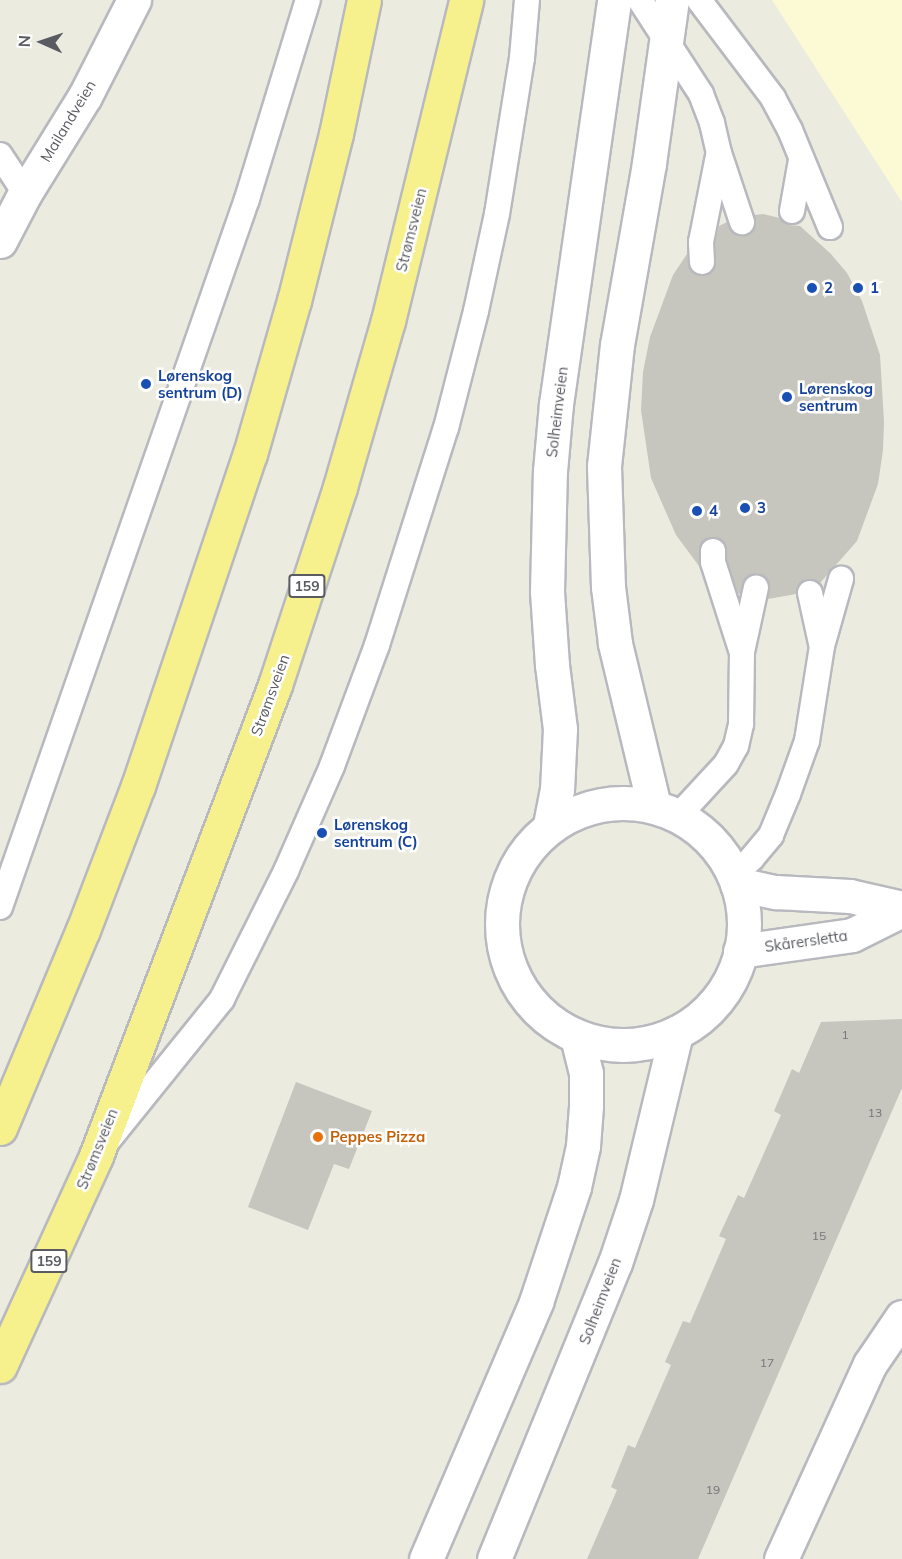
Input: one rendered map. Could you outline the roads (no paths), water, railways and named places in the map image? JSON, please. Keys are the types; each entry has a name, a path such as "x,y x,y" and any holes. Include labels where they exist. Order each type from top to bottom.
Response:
{"highway":[{"path":"0,1128 83,930 138,786 250,454 294,301 336,134 364,0"},
{"name":"Strømsveien","path":"1,1363 96,1156 275,685 340,488 388,321 466,0"}],"main road":[{"name":"Mailandveien","path":"0,241 25,193 85,96 134,0"},
{"name":"Solheimveien","path":"550,825 559,771 560,729 552,665 547,591 550,471 556,404 614,0"},
{"path":"667,810 615,643 607,575 604,466 622,312 649,163 672,0"},
{"path":"606,804 667,810 709,839 735,880 744,917 740,951 729,982 715,1002 697,1020 676,1033 652,1041 627,1045 602,1043 578,1036 555,1024 535,1007 519,986 508,962 503,936 503,910 509,884 521,860 550,825 581,811 606,804"},
{"name":"Skårersletta","path":"735,880 776,892 850,896 902,909"},
{"name":"Skårersletta","path":"740,951 852,935 902,909"},
{"name":"Solheimveien","path":"494,1559 588,1334 615,1263 636,1200 676,1033"},
{"path":"426,1559 536,1302 574,1187 583,1146 586,1106 586,1073 578,1036"},
{"path":"781,1559 870,1364 902,1317"}],"lane":[{"path":"0,907 247,199 308,0"},
{"path":"96,1156 222,999 286,871 332,766 377,645 446,428 497,214 522,58 527,0"},
{"path":"640,0 701,94 712,123 718,153 742,222"},
{"path":"699,0 773,98 790,130 830,227"},
{"path":"702,262 701,242 718,153"},
{"path":"0,155 25,193"},
{"path":"792,211 801,160"},
{"path":"713,551 713,562 742,652"},
{"path":"735,880 771,835 807,741 822,646 842,579"},
{"path":"667,810 726,764 736,746 741,724 742,652 756,587"},
{"path":"810,593 822,646"}],"place":[{"name":"2","path":"812,288"},
{"name":"1","path":"858,288"},
{"name":"Lørenskog sentrum (D)","path":"146,384"},
{"name":"Lørenskog sentrum","path":"787,397"},
{"name":"3","path":"745,508"},
{"name":"4","path":"697,511"},
{"name":"Lørenskog sentrum (C)","path":"322,833"},
{"name":"Peppes Pizza","path":"318,1137"}]}
